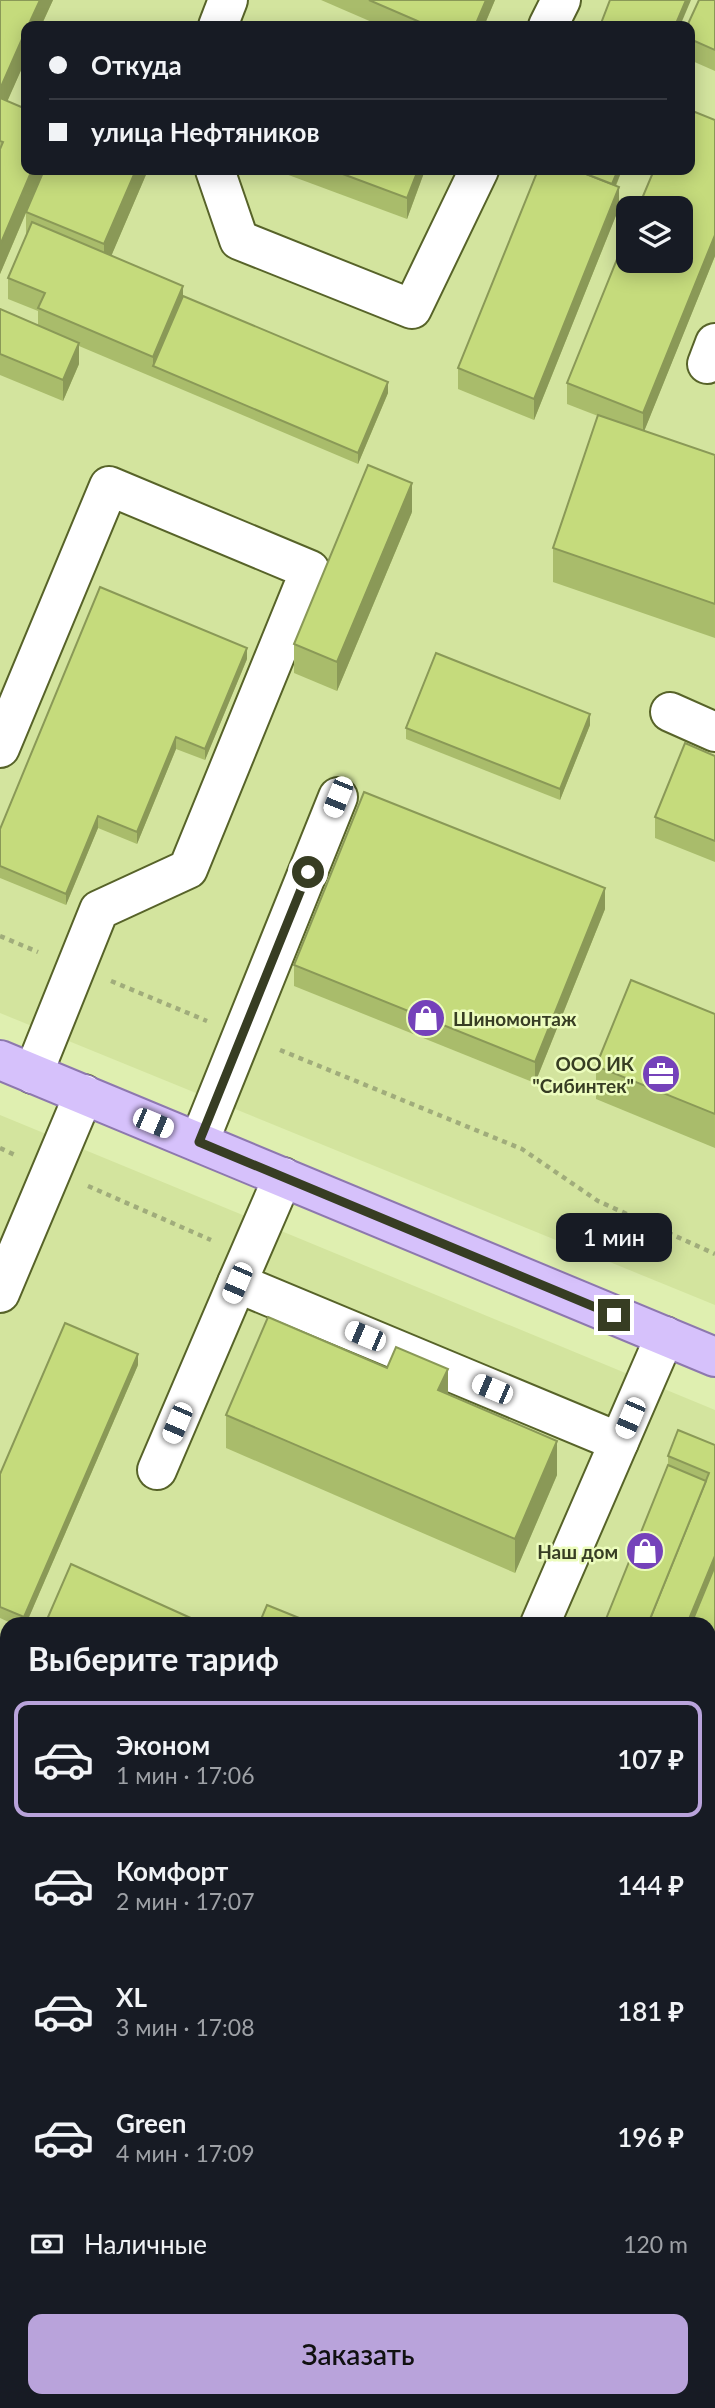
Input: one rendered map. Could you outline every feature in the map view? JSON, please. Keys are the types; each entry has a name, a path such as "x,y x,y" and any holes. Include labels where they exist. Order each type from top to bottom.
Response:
{"main road":[{"path":"16,1067 715,1357"}],"lane":[{"path":"220,21 228,0"},
{"path":"550,21 561,0"},
{"path":"217,175 239,240 412,309 477,175"},
{"path":"0,748 109,486 310,570 188,869 99,910 76,967 16,1067"},
{"path":"670,712 715,732"},
{"path":"199,1142 338,797"},
{"path":"0,1293 84,1094"},
{"path":"157,1470 283,1177"},
{"path":"237,1283 620,1442"},
{"path":"543,1617 665,1336"}],"path":[{"path":"0,936 522,1149 598,1201 715,1254"}],"shaded area":[{"path":"0,0 715,0 715,1305 0,1013"},
{"path":"0,1115 715,1410 715,1617 0,1617"}],"building":[{"path":"0,0 40,0 30,21 21,21 21,41 0,89"},
{"path":"369,0 486,0 477,21 417,21"},
{"path":"610,0 686,0 677,21 602,21"},
{"path":"699,0 715,0 715,50 695,41 695,21 689,21"},
{"path":"0,98 21,107 21,175 30,175 0,245 0,149 3,142 0,141"},
{"path":"695,112 715,120 715,235 643,413 567,383 616,262 616,273 693,273 693,196 643,196 652,175 695,175"},
{"path":"42,175 134,175 104,244 26,212"},
{"path":"345,175 416,175 407,198"},
{"path":"536,175 589,175 619,187 534,399 458,368"},
{"path":"589,175 616,175 612,184"},
{"path":"32,222 183,286 153,357 38,308 45,293 8,278"},
{"path":"183,296 388,382 358,453 153,366"},
{"path":"0,309 79,343 63,380 0,354"},
{"path":"598,415 715,455 715,604 553,548"},
{"path":"368,465 412,483 337,662 294,644"},
{"path":"100,587 247,648 205,749 176,737 137,832 98,816 66,894 0,866 0,829"},
{"path":"436,653 590,714 560,789 406,728"},
{"path":"685,743 715,756 715,841 655,817"},
{"path":"364,792 605,888 535,1062 294,965"},
{"name":"ООО ИК \"Сибинтек\"","path":"631,980 715,1014 715,1114 596,1066"},
{"path":"268,1317 387,1368 396,1347 448,1369 438,1390 557,1441 515,1539 226,1415"},
{"path":"65,1323 138,1354 24,1617 0,1607 0,1474"},
{"path":"678,1430 715,1445 715,1556 690,1617 651,1617 709,1473 668,1456"},
{"path":"668,1465 706,1481 651,1617 607,1617"},
{"path":"71,1564 188,1617 48,1617"},
{"path":"715,1566 715,1617 694,1617"},
{"path":"267,1605 297,1617 262,1617"}],"place":[{"name":"Шиномонтаж","path":"426,1018"},
{"name":"ООО ИК \"Сибинтек\"","path":"661,1074"},
{"name":"Наш дом","path":"645,1551"}],"route":[{"path":"308,872 199,1142 614,1315"}]}
